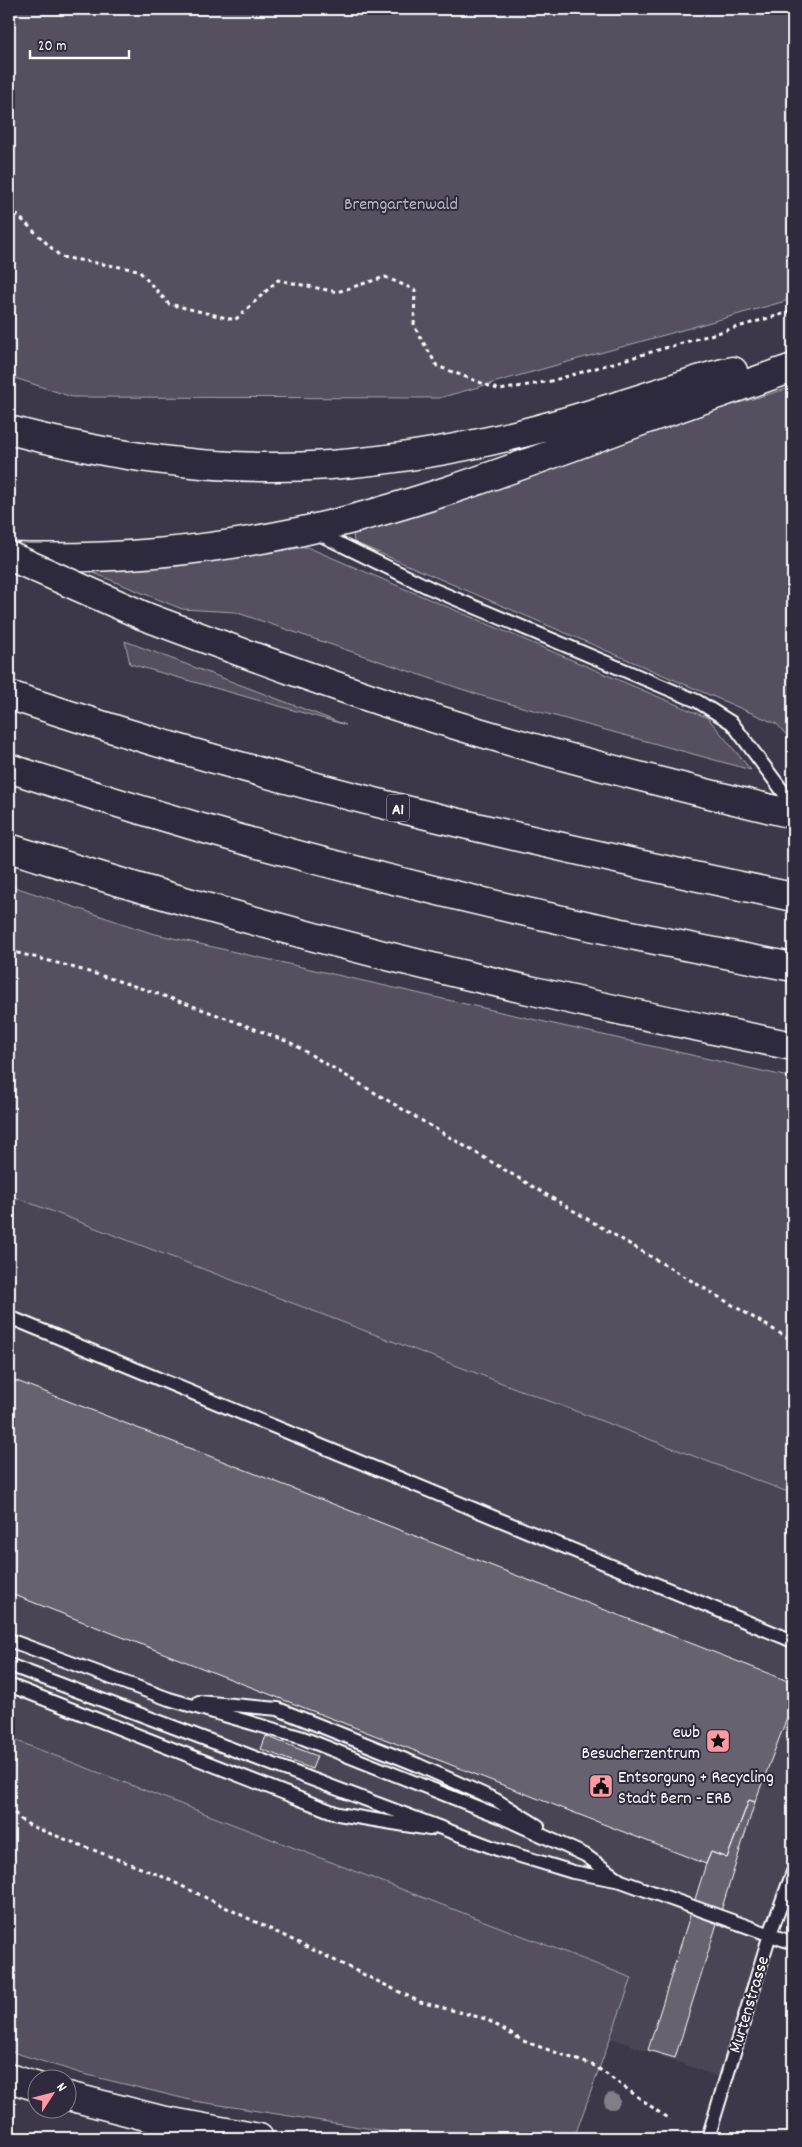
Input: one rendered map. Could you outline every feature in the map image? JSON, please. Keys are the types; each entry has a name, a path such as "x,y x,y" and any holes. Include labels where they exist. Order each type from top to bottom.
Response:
{"main road":[{"path":"9,430 110,453 173,461 253,467 328,466 392,459 462,447 590,414 726,372 793,358"},
{"path":"9,557 76,559 149,555 222,545 308,529 461,486 793,368"},
{"path":"9,557 144,616 267,662 444,722 582,762 793,814"},
{"name":"A1","path":"9,695 142,738 384,805 562,848 793,897"},
{"path":"9,768 275,848 367,873 543,915 793,967"},
{"path":"9,848 203,907 382,954 537,992 793,1046"},
{"path":"9,2078 28,2084"},
{"path":"78,2099 161,2120 259,2138"}],"lane":[{"path":"308,529 430,588 698,701 732,723 793,804"},
{"path":"9,1317 793,1641"},
{"path":"9,1640 169,1699 303,1738 504,1818 585,1855"},
{"path":"9,1665 497,1849 573,1872 621,1881 660,1897 793,1943"},
{"path":"9,1685 338,1814 458,1834"},
{"path":"169,1699 278,1709 418,1765 496,1800 585,1855 621,1881"},
{"name":"Murtenstrasse","path":"708,2138 770,1934 793,1872"}],"path":[{"path":"9,209 61,257 138,270 169,304 235,320 278,280 337,292 385,277 415,290 414,326 437,366 500,390 552,381 793,312"},
{"path":"9,951 106,978 200,1009 291,1043 793,1341"},
{"path":"9,1807 21,1820 33,1827 159,1875 420,2002 486,2019 523,2041 595,2066 670,2120"}],"shaded area":[{"path":"9,1195 793,1494 793,1873 724,2079 611,2038 632,1978 9,1738"}],"green space":[{"name":"Bremgartenwald","path":"9,9 793,9 793,299 439,398 72,397 9,376"},
{"path":"793,387 793,743 777,724 354,542 353,533 477,495 722,408"},
{"path":"307,547 708,718 751,770 482,696 235,612 182,609 91,572 178,566"},
{"path":"125,641 346,725 130,664"},
{"path":"9,885 151,933 793,1078 793,1494 9,1195"},
{"path":"9,1738 632,1978 574,2138 430,2138 194,2101 83,2074 78,2072 78,2070 70,2070 9,2051"}],"building":[{"path":"9,1378 793,1683 793,1702 755,1802 749,1800 727,1858 711,1852 706,1864 9,1593"},
{"path":"266,1736 317,1756 312,1769 261,1749"},
{"path":"749,1800 755,1802 675,2058 648,2050 706,1864 711,1852 727,1858"}],"place":[{"name":"ewb Besucherzentrum","path":"718,1741"},
{"name":"Entsorgung + Recycling Stadt Bern - ERB","path":"601,1786"}]}
